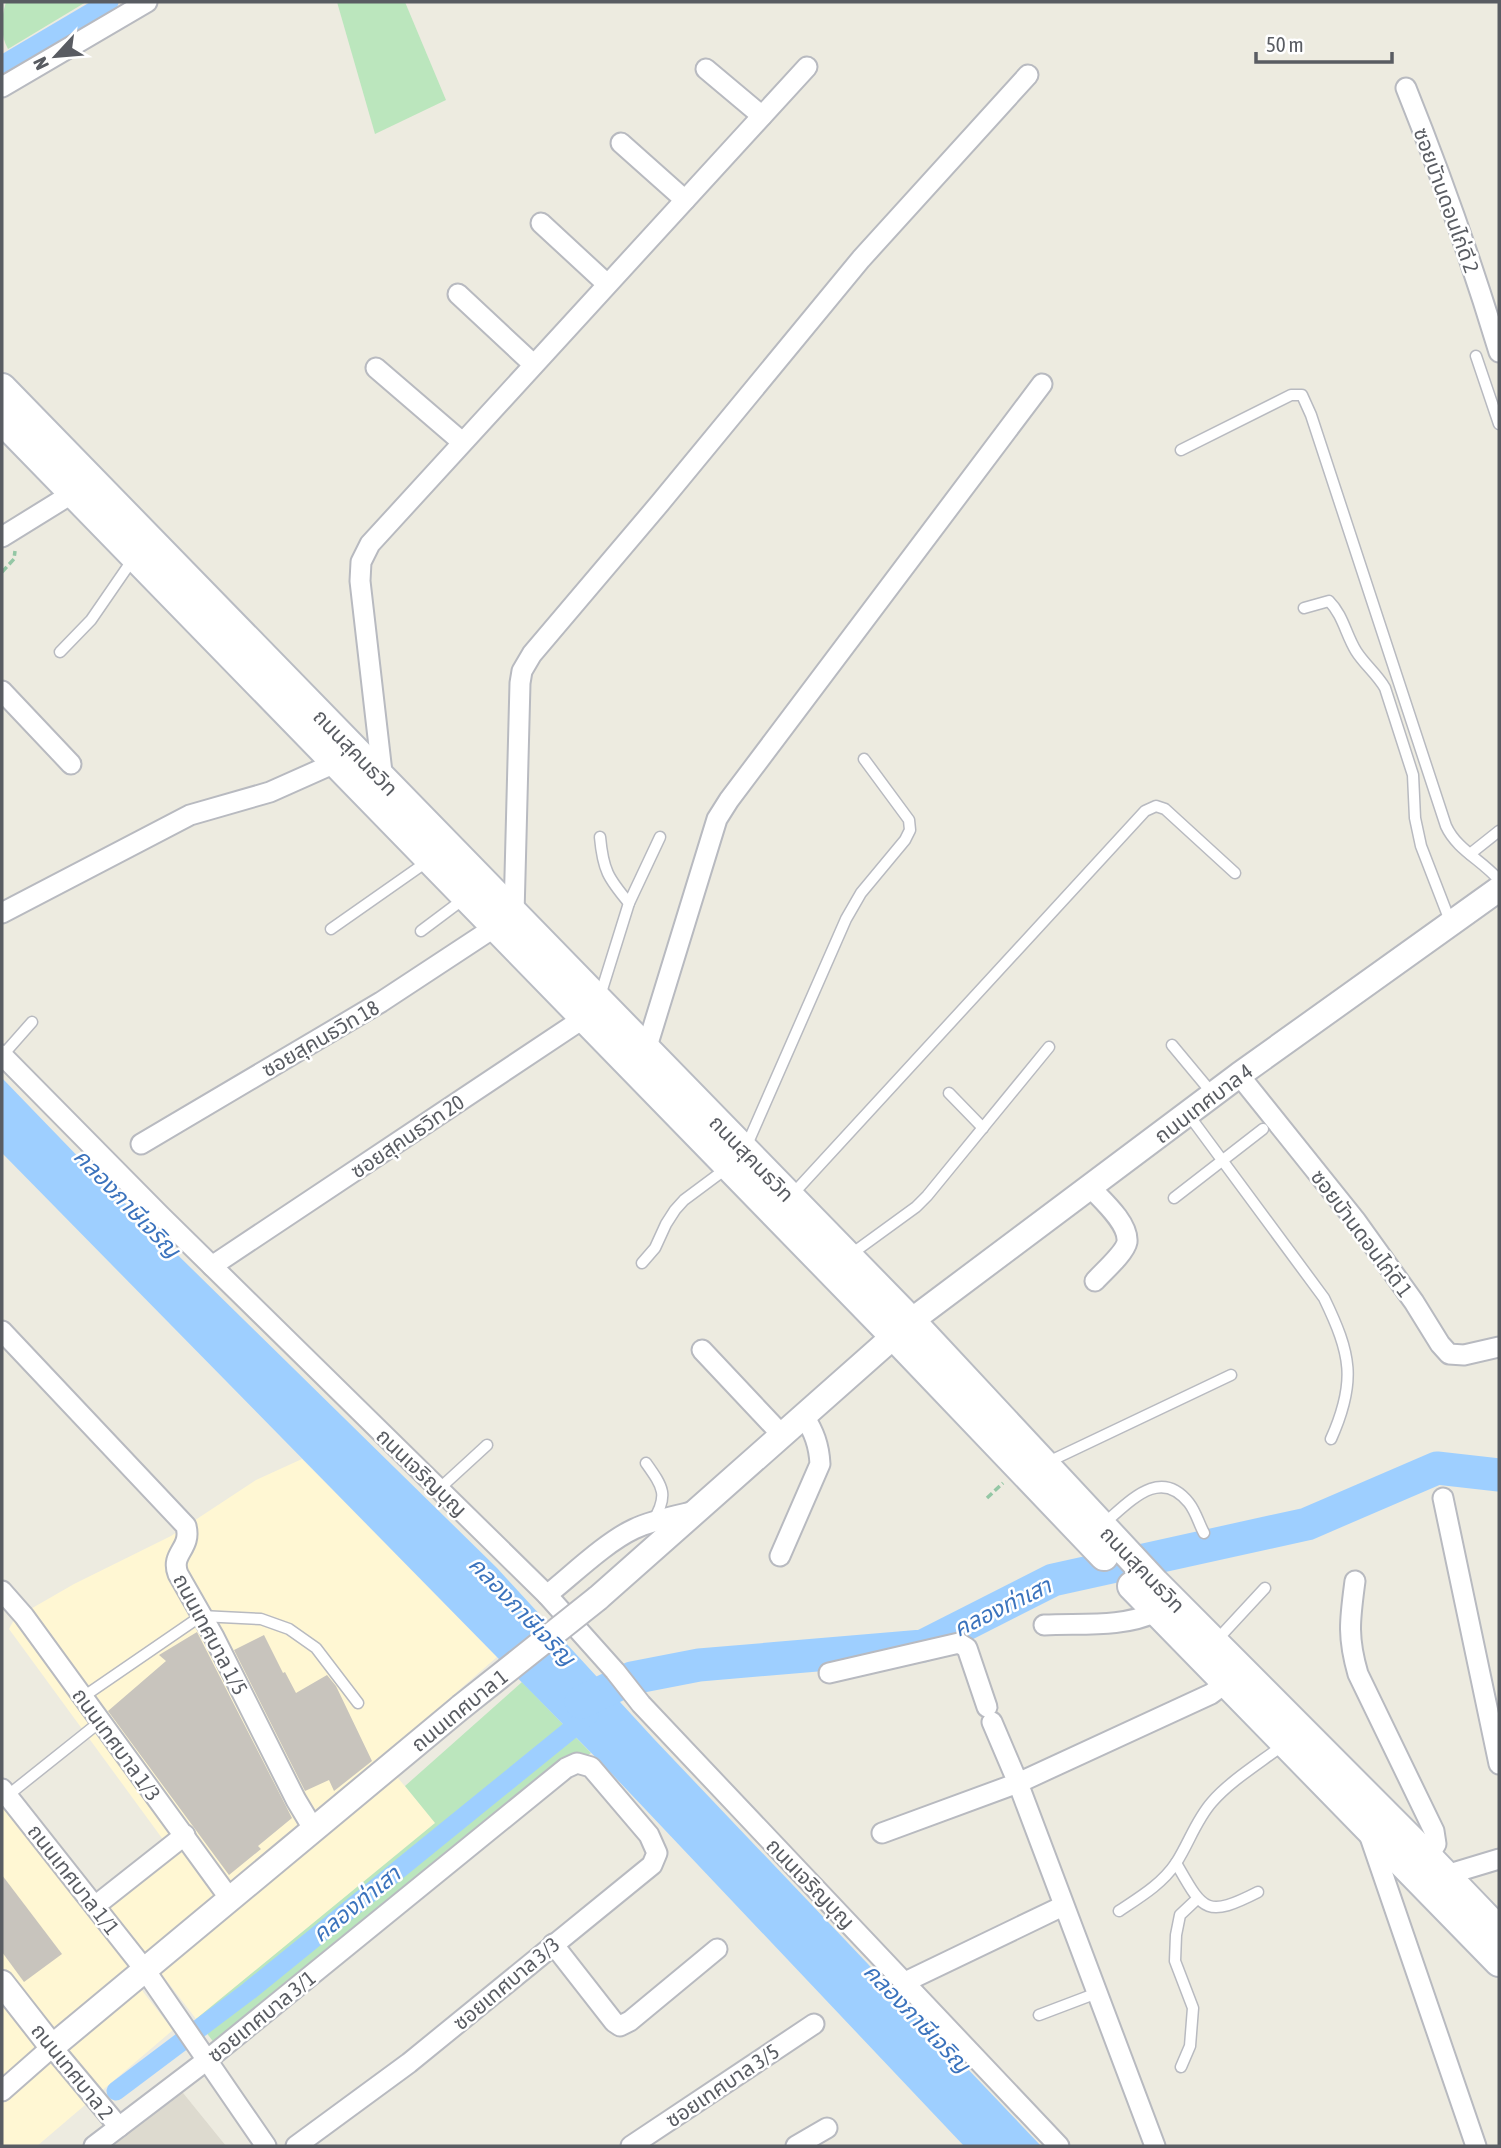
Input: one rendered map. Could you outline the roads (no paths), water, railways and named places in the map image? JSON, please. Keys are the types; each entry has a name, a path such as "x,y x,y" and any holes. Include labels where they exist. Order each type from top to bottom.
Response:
{"main road":[{"name":"ถนนสุคนธวิท","path":"2,388 10,423 73,493 466,897 505,920"},
{"name":"ถนนสุคนธวิท","path":"10,423 383,780 505,920 1033,1463 1105,1539 1150,1596 1234,1676 1378,1826 1499,1931"},
{"name":"ถนนสุคนธวิท","path":"591,1010 646,1050 736,1159 790,1197 839,1264"},
{"name":"ถนนสุคนธวิท","path":"1150,1596 1215,1643 1234,1676"},
{"name":"ถนนสุคนธวิท","path":"1429,1868 1499,1962"}],"street":[{"path":"2,87 147,2"},
{"path":"382,810 383,780 360,581 361,562 370,544 807,67"},
{"path":"706,69 762,116"},
{"path":"505,920 520,683 522,671 532,654 861,259 1028,75"},
{"name":"ซอยบัานดอนไก่ดี 2","path":"1405,88 1459,231 1499,352"},
{"path":"621,143 685,200"},
{"path":"541,223 607,284"},
{"path":"458,294 533,364"},
{"path":"376,368 462,442"},
{"path":"646,1050 718,819 729,800 1042,384"},
{"path":"2,537 73,493"},
{"path":"2,691 71,764"},
{"path":"2,913 190,815 270,792 335,763"},
{"name":"ถนนเทศบาล 4","path":"902,1329 1214,1094 1499,889"},
{"name":"ซอยสุคนธวิท 18","path":"141,1144 382,1002 505,920"},
{"name":"ซอยสุคนธวิท 20","path":"212,1266 591,1010"},
{"name":"ถนนเจริญบุญ","path":"2,1055 111,1167 547,1595 631,1692 1059,2146"},
{"name":"ซอยบัานดอนไก่ดี 1","path":"1240,1075 1356,1221 1449,1354 1464,1355 1499,1346"},
{"path":"1090,1187 1113,1211 1124,1230 1127,1242 1095,1281"},
{"name":"ถนนเทศบาล 1","path":"2,2091 461,1707 598,1598 902,1329"},
{"name":"ถนนเทศบาล 1/5","path":"2,1331 186,1526 189,1535 174,1564 314,1830"},
{"path":"702,1350 782,1435"},
{"path":"780,1556 820,1464 819,1447 804,1416"},
{"path":"1443,1498 1499,1764"},
{"path":"547,1595 618,1538 652,1522 696,1511"},
{"path":"1355,1581 1349,1632 1351,1650 1358,1674 1434,1832 1436,1844 1429,1868 1499,1859"},
{"name":"ถนนเทศบาล 1/3","path":"2,1591 24,1616 230,1899"},
{"path":"1044,1625 1119,1623 1140,1619 1150,1596"},
{"path":"829,1674 959,1643 967,1648 989,1714 1018,1783 1155,2146"},
{"path":"882,1833 1018,1783 1211,1695 1234,1676"},
{"name":"ซอยเทศบาล 3/1","path":"94,2146 206,2059 566,1768 577,1763 591,1767 620,1801"},
{"name":"ถนนเทศบาล 1/1","path":"5,1792 145,1970 266,2146"},
{"name":"ซอยเทศบาล 3/3","path":"296,2146 409,2063 652,1865 657,1853 649,1835 620,1801"},
{"path":"1378,1826 1476,2146"},
{"path":"95,1906 185,1835"},
{"path":"905,1982 1063,1906"},
{"path":"553,1944 614,2022 620,2026 631,2021 717,1949"},
{"name":"ถนนเทศบาล 2","path":"2,1983 52,2048 119,2127"},
{"name":"ซอยเทศบาล 3/5","path":"631,2146 814,2024"},
{"path":"796,2146 827,2128"}],"lane":[{"path":"1476,356 1499,424"},
{"path":"1181,450 1292,395 1302,396 1311,415 1446,826 1457,845 1485,865 1499,880"},
{"path":"60,652 91,620 135,557"},
{"path":"1304,608 1329,601 1337,609 1357,653 1385,688 1413,775 1415,818 1421,846 1452,925"},
{"path":"642,1263 655,1248 666,1224 684,1200 736,1159 830,960 846,919 861,893 905,841 910,830 909,820 864,759"},
{"path":"790,1197 1145,811 1156,806 1166,809 1235,873"},
{"path":"1470,853 1499,831"},
{"path":"591,1010 629,903 660,837"},
{"path":"600,838 607,876 629,903"},
{"path":"331,929 430,860"},
{"path":"421,931 466,897"},
{"path":"2,1055 32,1022"},
{"path":"1172,1045 1214,1094"},
{"path":"839,1264 916,1207 1049,1046"},
{"path":"949,1093 983,1128"},
{"path":"1188,1114 1324,1298 1340,1332 1348,1360 1348,1391 1343,1412 1331,1438"},
{"path":"1174,1198 1263,1129"},
{"path":"1033,1463 1231,1375"},
{"path":"439,1489 487,1445"},
{"path":"646,1463 657,1479 662,1496 662,1506 652,1522"},
{"path":"1105,1539 1142,1492 1159,1486 1177,1492 1190,1505 1204,1533"},
{"path":"1215,1643 1265,1588"},
{"path":"83,1697 201,1616 261,1619 289,1629 316,1648 358,1703"},
{"path":"5,1792 101,1721"},
{"path":"1119,1911 1165,1877 1212,1802 1293,1737"},
{"path":"1176,1863 1197,1899 1210,1907 1234,1904 1258,1892"},
{"path":"1181,2067 1191,2046 1193,2017 1175,1961 1176,1935 1180,1915 1197,1899"},
{"path":"1039,2015 1097,1993"}],"water":[{"name":"คลองภาษีเจริญ","path":"2,1078 89,1168 497,1568 654,1739 1041,2146 964,2146 611,1773 2,1153"}],"waterway":[{"path":"2,65 109,2"},
{"name":"คลองท่าเสา","path":"581,1702 632,1678 699,1665 923,1646 1053,1580 1307,1524 1437,1468 1499,1475"},
{"name":"คลองท่าเสา","path":"116,2091 249,1991 589,1715"}]}
